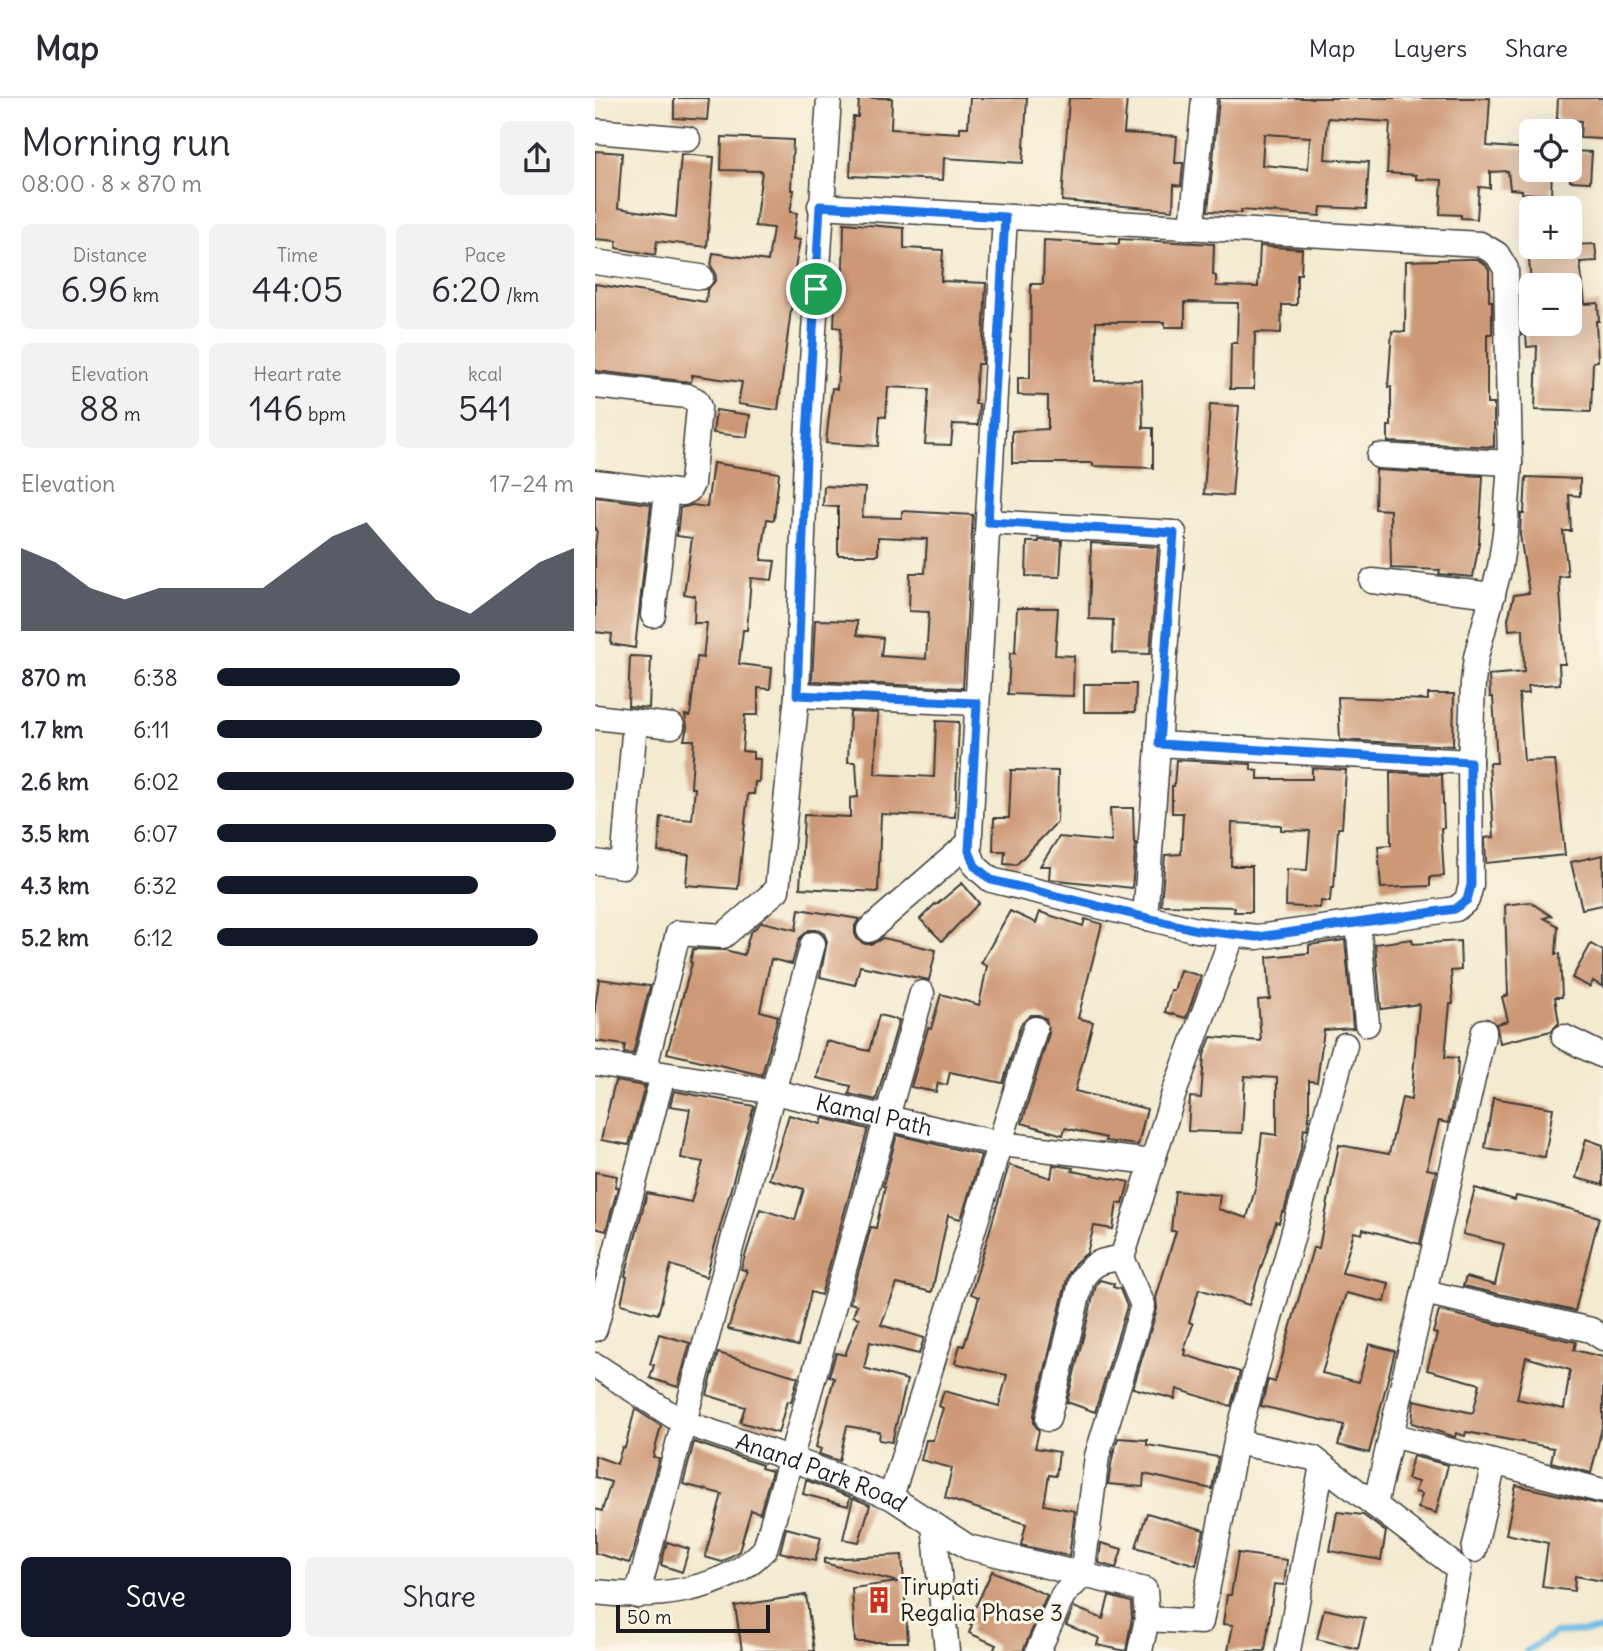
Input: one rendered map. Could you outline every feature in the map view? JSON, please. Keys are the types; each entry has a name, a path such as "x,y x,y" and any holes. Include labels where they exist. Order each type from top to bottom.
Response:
{"street":[{"path":"595,1329 653,1073 678,933 723,936 777,890 797,695 806,455 829,98"},
{"path":"1192,228 1204,98"},
{"path":"595,131 688,139"},
{"path":"820,206 1481,244 1497,254 1506,269 1510,463 1506,533 1476,657 1470,762 1471,885 1467,900 1455,909 1257,937 1197,930 991,880 975,866 969,851 1005,217"},
{"path":"595,262 701,277"},
{"path":"595,386 687,396 696,400 699,407 692,484 689,490 683,493 595,482"},
{"path":"1379,456 1510,463"},
{"path":"653,615 667,491"},
{"path":"988,522 1174,533 1145,918"},
{"path":"1372,581 1493,595"},
{"path":"797,695 977,703"},
{"path":"595,717 672,726"},
{"path":"595,862 623,866 635,722"},
{"path":"1159,744 1470,762"},
{"path":"869,930 970,842"},
{"path":"1358,922 1367,1024"},
{"path":"1038,1651 1063,1595 1082,1576 1097,1456 1143,1305 1122,1258 1174,1093 1233,934"},
{"path":"637,1596 813,944"},
{"path":"595,1592 637,1596 695,1588 732,1573 755,1560 765,1549 922,993"},
{"path":"891,1497 1002,1144 1035,1029"},
{"path":"1375,1505 1484,1031"},
{"path":"1564,1037 1603,1056"},
{"path":"1147,1619 1201,1622 1236,1442 1345,1045"},
{"name":"Kamal Path","path":"595,1063 774,1092 1002,1144 1152,1162"},
{"path":"1048,1419 1082,1279 1090,1267 1100,1260 1122,1258"},
{"path":"1424,1292 1591,1330 1603,1338"},
{"name":"Anand Park Road","path":"595,1365 682,1422 792,1458 891,1497 933,1525 947,1651"},
{"path":"1391,1435 1495,1463 1602,1483"},
{"path":"1236,1442 1313,1458 1459,1569 1444,1651"},
{"path":"1474,1550 1495,1463"},
{"path":"1288,1651 1322,1465"},
{"path":"933,1525 968,1547 1145,1590 1147,1619 1140,1651"}],"building":[{"path":"674,98 709,98 707,120 674,118"},
{"path":"859,98 892,98 891,129 960,133 960,127 968,127 970,98 1027,98 1023,163 944,158 943,180 850,176 853,117 858,117"},
{"path":"1069,98 1127,98 1124,133 1177,136 1175,163 1183,163 1181,186 1174,185 1173,210 1062,201"},
{"path":"1219,98 1490,98 1487,146 1519,148 1519,182 1552,182 1551,195 1522,193 1522,190 1510,189 1508,171 1490,172 1490,188 1479,187 1477,219 1440,214 1442,180 1416,179 1416,175 1387,173 1390,122 1328,118 1325,159 1369,162 1366,209 1321,207 1320,216 1241,210 1241,213 1208,211","holes":["1264,134 1310,137 1308,169 1262,165"]},
{"path":"1558,98 1603,98 1603,139 1582,138 1582,119 1557,119"},
{"path":"722,137 793,140 791,190 794,190 790,212 797,213 793,239 800,240 789,302 792,302 778,410 738,404 742,382 692,375 691,382 595,371 595,284 706,302 707,290 716,280 711,266 713,253 768,261 773,228 755,226 762,171 721,170"},
{"path":"595,151 622,153 618,208 676,217 681,154 714,157 707,247 657,241 655,255 616,248 617,241 595,239"},
{"path":"1582,152 1592,152 1590,182 1582,182"},
{"path":"844,223 904,228 904,248 943,250 941,281 986,283 982,364 977,364 975,404 979,404 978,425 953,424 951,445 925,444 929,389 888,387 886,417 880,416 878,446 826,443 832,388 837,389 841,328 834,327 835,304 838,304 843,270"},
{"path":"1119,239 1214,244 1213,275 1216,276 1216,286 1258,287 1260,246 1302,249 1301,274 1297,274 1297,305 1282,305 1281,333 1255,332 1254,389 1230,389 1231,343 1237,343 1238,303 1185,302 1185,327 1165,327 1165,322 1096,322 1095,381 1142,380 1143,428 1153,428 1153,468 1093,466 1093,463 1012,463 1012,431 1048,429 1048,396 1018,395 1018,378 1030,378 1031,284 1043,284 1044,240 1119,244"},
{"path":"1595,244 1597,261 1580,262 1581,273 1530,273 1529,259 1582,259 1582,245"},
{"path":"1477,259 1489,270 1489,301 1492,301 1492,334 1487,334 1487,404 1494,404 1494,447 1388,442 1388,426 1391,426 1391,387 1388,387 1392,331 1405,332 1406,261"},
{"path":"1582,279 1585,304 1598,303 1598,361 1593,362 1591,412 1535,410 1537,346 1527,347 1526,336 1582,336"},
{"path":"1210,404 1239,406 1232,496 1204,494"},
{"path":"716,410 750,415 747,437 713,433"},
{"path":"713,463 779,473 774,520 767,519 761,560 775,561 772,580 751,578 747,630 743,630 739,664 772,668 770,689 758,688 758,715 745,715 742,751 753,752 753,759 760,759 759,782 755,782 754,794 748,794 738,889 686,885 689,855 658,852 661,817 692,820 695,788 691,788 694,740 684,740 687,727 685,715 690,716 697,657 703,658 707,623 694,623 695,596 684,594 692,538 677,536 680,508 692,505 707,507"},
{"path":"1376,470 1483,476 1479,543 1473,577 1439,574 1440,570 1391,568 1390,510 1375,509"},
{"path":"1526,477 1580,479 1580,496 1569,495 1571,531 1563,531 1568,576 1559,577 1565,664 1559,664 1560,684 1528,686 1529,693 1519,694 1524,761 1555,760 1565,855 1486,863 1485,838 1494,837 1489,763 1497,763 1489,675 1524,672 1523,629 1509,630 1508,619 1514,595 1529,593 1520,535"},
{"path":"824,486 865,488 862,517 902,518 902,511 973,515 963,688 812,681 815,620 857,621 857,635 883,638 881,656 926,659 929,612 909,611 910,573 925,573 927,539 878,537 878,555 838,555 838,507 823,506"},
{"path":"595,497 651,504 635,648 611,644 612,634 595,632"},
{"path":"1062,541 1060,577 1026,576 1027,542"},
{"path":"1091,543 1158,547 1150,654 1112,653 1113,620 1089,619"},
{"path":"1017,608 1058,608 1055,655 1074,656 1073,696 1008,694 1010,653 1015,653"},
{"path":"630,656 651,657 649,708 628,706"},
{"path":"1084,684 1136,684 1135,712 1084,712"},
{"path":"1428,694 1454,694 1453,746 1340,740 1338,697 1428,700"},
{"path":"850,712 878,713 875,774 934,777 936,721 959,722 955,817 881,814 878,892 800,888 804,815 850,817 850,798 858,797 856,762 848,762"},
{"path":"1176,760 1251,764 1251,770 1258,771 1258,779 1312,779 1312,768 1346,770 1342,828 1338,828 1334,888 1331,888 1330,902 1321,901 1320,908 1286,906 1287,869 1307,870 1310,831 1281,830 1281,825 1232,823 1231,866 1252,866 1252,912 1234,912 1235,907 1161,905 1165,855 1181,854 1183,813 1172,813"},
{"path":"1011,770 1058,771 1057,822 1016,865 1004,864 1005,851 993,851 994,818 1009,818"},
{"path":"1390,772 1442,775 1444,876 1430,877 1430,886 1381,888 1378,846 1391,845"},
{"path":"1110,808 1133,808 1136,843 1132,888 1049,879 1050,866 1040,866 1059,837 1112,842"},
{"path":"1603,855 1603,905 1582,909 1571,862"},
{"path":"962,883 979,903 942,941 920,919"},
{"path":"1530,902 1551,916 1544,918 1558,926 1556,954 1560,954 1562,997 1555,997 1559,1023 1551,1031 1500,1043 1496,1024 1508,1021 1502,997 1508,995 1505,905"},
{"path":"799,909 859,919 855,934 858,940 865,944 872,944 883,938 936,950 929,980 860,966 855,985 820,977 827,941 824,934 818,930 809,930 799,939 792,964 771,959 760,1011 778,1016 762,1075 667,1053 692,963 693,949 725,950 744,955 750,933 762,922 796,930"},
{"path":"1010,911 1036,923 1040,912 1083,926 1085,919 1102,924 1078,1018 1093,1022 1075,1091 1147,1109 1138,1145 1105,1141 1106,1138 1065,1128 1063,1135 1022,1123 1049,1033 1046,1019 1039,1015 1031,1015 1021,1024 1003,1083 950,1072 947,1085 938,1083 936,1092 911,1087 941,994 979,1005 987,966 981,963"},
{"path":"1412,939 1413,944 1460,941 1461,970 1451,971 1453,1004 1450,1004 1445,1057 1458,1058 1457,1080 1448,1123 1439,1121 1427,1169 1436,1171 1420,1244 1363,1229 1362,1234 1354,1232 1342,1273 1389,1283 1385,1302 1346,1293 1322,1373 1359,1382 1369,1344 1395,1351 1369,1453 1338,1445 1344,1425 1261,1406 1268,1380 1275,1382 1313,1248 1319,1248 1339,1145 1389,1154 1402,1098 1411,1100 1419,1004 1381,1009 1375,944"},
{"path":"1345,940 1353,1028 1324,1030 1317,1082 1309,1081 1307,1129 1304,1128 1284,1212 1279,1223 1276,1222 1249,1305 1199,1289 1189,1322 1193,1324 1184,1350 1185,1355 1240,1372 1231,1406 1177,1389 1175,1399 1133,1388 1157,1309 1156,1298 1176,1231 1171,1231 1175,1191 1220,1195 1218,1209 1247,1218 1256,1185 1262,1133 1277,1135 1277,1078 1245,1076 1242,1133 1188,1131 1190,1097 1201,1098 1204,1055 1211,1037 1261,1041 1258,1000 1270,999 1267,957 1309,953 1309,945"},
{"path":"1591,944 1603,951 1603,987 1593,981 1590,987 1572,978"},
{"path":"1180,970 1201,976 1186,1018 1165,1012"},
{"path":"599,979 650,986 633,1054 624,1053 625,1045 595,1041 595,1007"},
{"path":"879,1015 899,1020 876,1100 849,1094 851,1086 817,1078 826,1041 869,1051"},
{"path":"615,1081 645,1086 629,1145 601,1140"},
{"path":"674,1091 754,1106 706,1277 671,1265 658,1314 621,1304 627,1277 625,1276 647,1193 691,1202 703,1162 681,1158 690,1109 670,1106"},
{"path":"1493,1098 1553,1108 1545,1157 1485,1148"},
{"path":"789,1115 821,1124 823,1118 868,1129 821,1295 811,1292 798,1346 728,1329 747,1271 741,1269 760,1209 795,1220 804,1189 769,1179"},
{"path":"897,1135 981,1155 962,1216 960,1219 948,1215 932,1292 897,1284 881,1325 924,1338 919,1354 870,1342 864,1368 907,1380 892,1442 879,1440 880,1432 847,1426 839,1461 819,1454 821,1449 816,1447 834,1378 829,1376 836,1353 845,1355 859,1318 853,1316 857,1305 850,1303 871,1227 876,1228 885,1187 883,1186"},
{"path":"1586,1139 1603,1145 1603,1185 1576,1178"},
{"path":"1009,1165 1051,1178 1053,1165 1129,1182 1123,1204 1117,1203 1113,1229 1094,1226 1087,1253 1075,1263 1068,1275 1034,1415 1034,1424 1039,1431 1035,1448 1059,1452 1056,1476 1049,1475 1044,1505 1075,1511 1069,1556 1021,1545 1026,1524 945,1498 952,1468 921,1460 926,1440 933,1440 943,1408 939,1406 944,1391 999,1406 1007,1375 955,1363 960,1345 964,1346 979,1297 971,1294"},
{"path":"595,1172 617,1176 615,1187 618,1187 606,1231 595,1228"},
{"path":"1475,1188 1515,1200 1516,1196 1599,1217 1575,1311 1463,1286 1466,1277 1495,1285 1504,1244 1463,1234"},
{"path":"1100,1280 1120,1289 1127,1306 1095,1412 1067,1402 1096,1285"},
{"path":"1439,1311 1576,1342 1574,1350 1603,1357 1603,1423 1591,1473 1551,1462 1554,1448 1466,1432 1465,1436 1456,1433 1455,1437 1412,1423 1414,1400 1473,1413 1480,1384 1427,1370 1437,1334 1433,1333","holes":["1526,1357 1570,1370 1564,1409 1517,1399"]},
{"path":"659,1334 690,1343 678,1387 650,1378 654,1365 650,1364"},
{"path":"718,1353 798,1377 791,1402 787,1401 778,1433 740,1422 745,1407 707,1395"},
{"path":"635,1409 661,1426 653,1457 659,1458 629,1563 595,1553 595,1509 602,1511 611,1482 595,1477 595,1456 617,1464 622,1447 625,1448"},
{"path":"1118,1438 1147,1440 1147,1445 1218,1457 1212,1489 1144,1474 1143,1487 1108,1484"},
{"path":"694,1442 762,1465 761,1468 772,1471 760,1513 751,1510 739,1551 722,1562 705,1557 722,1494 683,1484"},
{"path":"1413,1456 1448,1465 1436,1513 1418,1508 1422,1494 1415,1492 1418,1482 1407,1479"},
{"path":"806,1480 850,1497 848,1506 803,1494"},
{"path":"1516,1485 1603,1505 1603,1581 1575,1576 1574,1591 1542,1587 1548,1543 1506,1534"},
{"path":"853,1498 870,1505 859,1542 843,1539"},
{"path":"1337,1512 1363,1515 1386,1532 1381,1560 1330,1551"},
{"path":"1147,1513 1204,1530 1196,1565 1136,1547"},
{"path":"786,1528 821,1537 815,1561 780,1552"},
{"path":"667,1542 689,1549 682,1572 661,1565"},
{"path":"1101,1543 1122,1549 1116,1568 1099,1563"},
{"path":"1238,1553 1287,1560 1284,1585 1274,1584 1265,1651 1228,1651 1233,1625 1223,1624"},
{"name":"Tirupati Regalia Phase 3","path":"902,1555 908,1642 855,1642 852,1588 898,1582 824,1563 824,1559"},
{"path":"992,1571 1047,1595 1023,1651 993,1651 996,1645 969,1633 972,1625 968,1623"},
{"path":"806,1595 814,1651 742,1651 735,1606"},
{"path":"1109,1596 1131,1602 1132,1618 1126,1651 1097,1645 1099,1638 1066,1625 1074,1607 1103,1619"},
{"path":"1324,1609 1365,1618 1358,1649 1317,1639"}],"waterway":[{"path":"1526,1651 1555,1633 1603,1630"}],"place":[{"name":"Tirupati Regalia Phase 3","path":"879,1600"}],"route":[{"path":"820,206 1005,217 988,522 1174,533 1159,744 1470,762 1471,885 1467,900 1455,909 1257,937 1197,930 991,880 975,866 969,851 977,703 797,695 806,455 816,289 820,206"}]}
